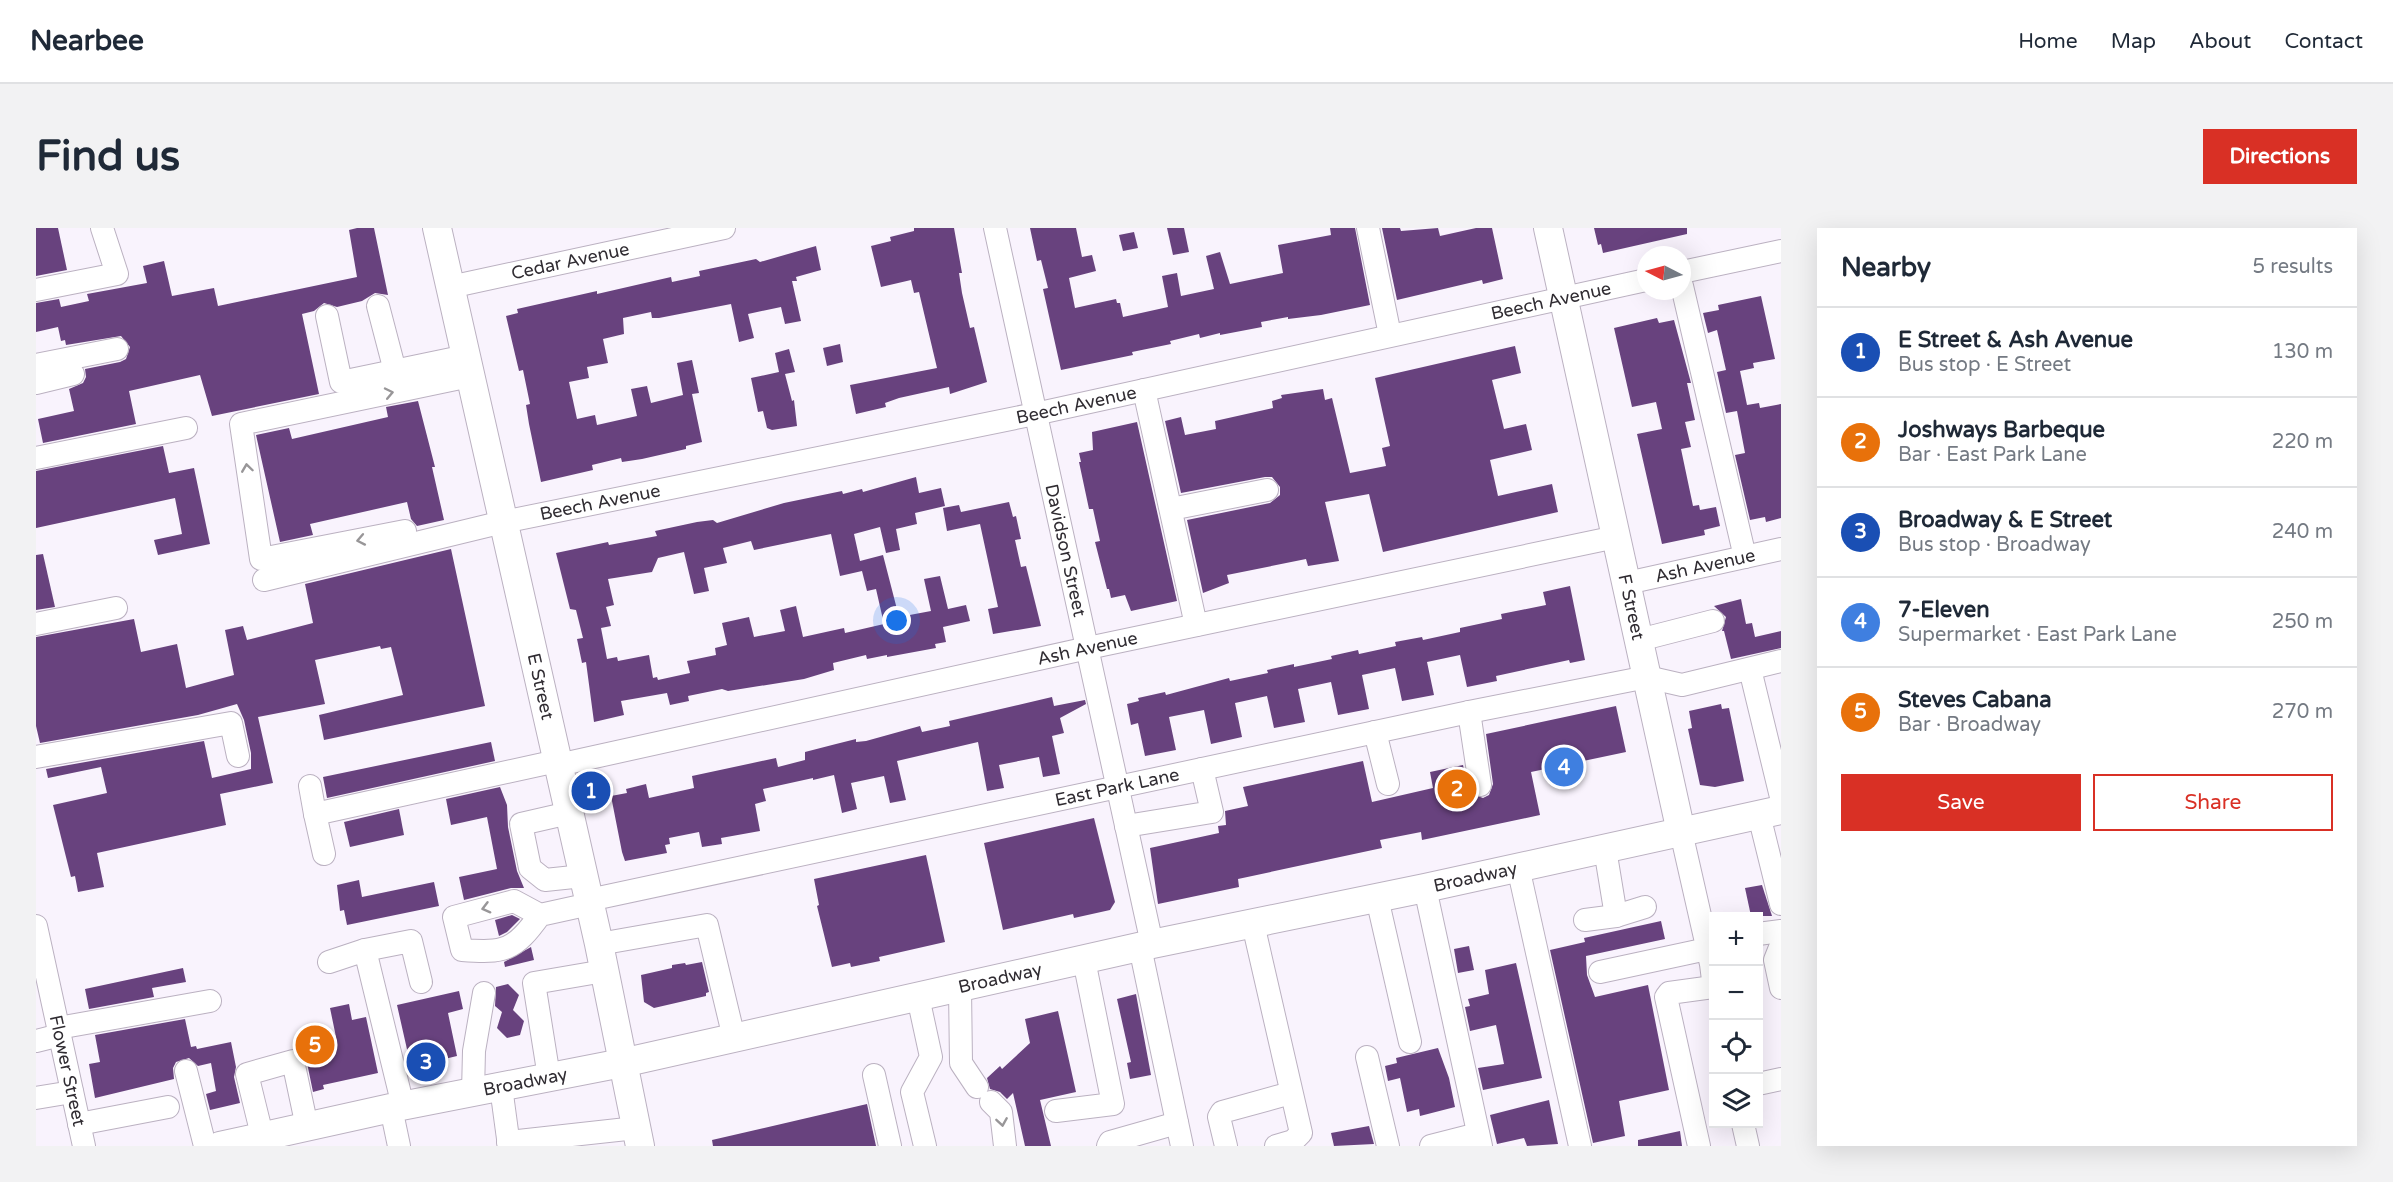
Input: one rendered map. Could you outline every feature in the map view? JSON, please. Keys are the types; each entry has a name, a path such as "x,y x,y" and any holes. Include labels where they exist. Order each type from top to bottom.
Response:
{"main road":[{"name":"E Street","path":"437,228 587,893 638,1137"},
{"name":"F Street","path":"1548,228 1681,832"},
{"name":"Broadway","path":"220,1146 397,1107 622,1063 1146,946 1425,888 1770,812"}],"street":[{"path":"36,290 117,274 102,228"},
{"name":"Cedar Avenue","path":"450,287 724,228"},
{"name":"Davidson Street","path":"995,228 1126,826 1182,1146"},
{"path":"1368,228 1390,335"},
{"path":"1691,270 1781,251"},
{"name":"Beech Avenue","path":"502,517 1035,414 1637,282"},
{"path":"1685,300 1744,557"},
{"path":"378,306 395,371"},
{"path":"327,316 341,382 395,371 468,366"},
{"path":"36,365 117,349"},
{"path":"468,366 241,424 261,559 502,517"},
{"path":"36,383 73,374"},
{"path":"1144,390 1196,625"},
{"path":"36,458 186,428"},
{"path":"1171,508 1267,490"},
{"path":"264,580 502,517"},
{"name":"Ash Avenue","path":"315,814 1616,537"},
{"name":"Ash Avenue","path":"1627,583 1781,549"},
{"path":"36,624 116,608"},
{"path":"1639,640 1713,621"},
{"path":"1647,677 1682,685 1781,661"},
{"path":"1750,669 1781,797"},
{"name":"East Park Lane","path":"587,893 1647,677"},
{"path":"1469,712 1480,785"},
{"path":"36,757 231,723 238,756"},
{"path":"1375,732 1388,784"},
{"path":"1126,826 1212,812 1202,768"},
{"path":"310,786 324,854"},
{"path":"1770,812 1781,904"},
{"path":"569,813 521,824 530,868 545,880 587,893"},
{"name":"F Street","path":"1681,832 1709,944"},
{"path":"1605,849 1616,916"},
{"path":"1518,867 1580,1146"},
{"path":"1425,888 1479,1140 1431,1146"},
{"path":"540,915 587,893"},
{"path":"1377,898 1410,1042"},
{"path":"1585,920 1616,916 1645,907"},
{"path":"1253,924 1301,1133 1293,1141 1276,1146"},
{"path":"549,1077 534,983 601,957 707,925 734,1038"},
{"path":"1763,933 1781,931"},
{"name":"Flower Street","path":"37,939 43,991 59,1032 84,1146"},
{"path":"329,962 365,950 411,941 421,982"},
{"path":"1600,972 1709,944"},
{"path":"1781,945 1775,960 1781,988"},
{"path":"365,950 397,1107 399,1146"},
{"path":"1056,1111 1113,1104 1084,960"},
{"path":"960,988 961,1063 1001,1112 1005,1146"},
{"path":"1699,1146 1666,997 1669,993 1709,988"},
{"path":"473,1092 474,1051 484,993"},
{"path":"918,997 931,1056 912,1092 925,1146"},
{"path":"36,1041 59,1032 210,1001"},
{"path":"931,1056 961,1063"},
{"path":"1367,1058 1388,1146"},
{"path":"262,1136 247,1074 293,1061 307,1127"},
{"path":"186,1071 205,1146"},
{"path":"874,1075 890,1146"},
{"path":"1763,1083 1781,1079"},
{"path":"501,1087 508,1144 638,1137"},
{"path":"36,1098 72,1092"},
{"path":"1226,1146 1219,1117 1222,1112 1291,1093"},
{"path":"79,1124 168,1107"},
{"path":"1108,1146 1110,1142 1177,1123"},
{"path":"1744,1128 1748,1146"}],"building":[{"path":"36,228 58,228 67,270 36,276"},
{"path":"374,228 388,295 375,293 362,301 337,307 324,303 314,311 302,314 319,394 212,416 200,375 129,391 136,424 43,443 38,419 74,411 69,389 83,383 86,377 85,369 120,362 126,359 130,347 121,336 66,345 65,340 61,341 58,327 36,332 36,303 59,299 61,307 89,301 87,294 147,283 143,266 164,261 172,296 214,288 218,306 357,277 349,230"},
{"path":"914,228 954,228 962,273 959,273 962,293 970,328 974,327 987,382 950,394 949,387 899,398 885,403 886,407 856,414 850,385 937,368 919,292 914,293 911,280 881,287 871,246 891,241 890,237 914,231"},
{"path":"1030,228 1076,228 1082,257 1092,255 1096,271 1069,278 1075,308 1116,299 1117,303 1120,303 1123,317 1168,307 1162,276 1177,273 1181,296 1214,289 1206,256 1220,252 1230,284 1283,273 1278,245 1331,235 1330,228 1355,228 1370,305 1321,315 1288,319 1288,317 1261,322 1262,327 1220,335 1220,333 1200,338 1199,334 1170,341 1171,344 1132,352 1133,355 1061,370 1043,289 1048,288 1041,260 1037,261"},
{"path":"1167,228 1184,228 1189,252 1173,255"},
{"path":"1382,228 1400,228 1401,231 1438,228 1440,236 1476,228 1492,228 1503,279 1483,284 1482,280 1397,300"},
{"path":"1594,228 1687,228 1687,234 1603,253 1601,244 1598,245"},
{"path":"1134,232 1138,248 1123,251 1119,235"},
{"path":"816,246 821,270 796,277 797,281 792,281 801,321 785,324 781,307 748,314 754,338 739,342 731,304 659,318 652,318 651,312 623,318 624,334 603,339 608,363 587,367 589,378 569,382 577,419 595,415 597,425 637,416 631,389 647,386 651,403 683,395 677,363 692,360 699,393 692,394 702,442 686,446 686,449 642,459 622,462 621,458 592,465 593,470 541,482 529,424 526,405 530,404 523,370 519,371 506,316 518,313 517,309 671,277 672,282 700,276 699,271 756,259 760,262"},
{"path":"1761,296 1775,359 1753,363 1754,368 1740,371 1747,405 1759,403 1760,408 1781,404 1781,518 1766,522 1765,517 1750,520 1735,455 1745,453 1737,411 1726,413 1717,372 1726,370 1717,330 1708,333 1703,313 1719,310 1718,305"},
{"path":"1657,318 1659,323 1674,320 1691,383 1687,383 1695,420 1685,422 1691,447 1681,449 1693,506 1699,505 1700,510 1716,507 1720,526 1704,530 1705,535 1662,544 1637,434 1662,429 1656,402 1632,407 1614,328"},
{"path":"840,344 843,362 827,366 823,348"},
{"path":"1515,346 1521,373 1492,380 1504,429 1526,424 1532,450 1490,460 1498,496 1552,484 1558,512 1383,552 1369,494 1325,502 1339,561 1308,566 1306,559 1227,575 1229,583 1203,593 1187,520 1270,503 1280,495 1280,487 1272,477 1265,477 1181,493 1165,421 1181,417 1185,435 1216,429 1215,421 1273,408 1272,401 1282,398 1281,395 1323,389 1325,400 1332,398 1350,473 1386,466 1382,448 1390,446 1375,378"},
{"path":"789,349 795,372 785,374 792,401 794,400 797,426 772,430 767,428 763,411 758,412 751,378 779,372 775,353"},
{"path":"418,401 435,467 432,467 444,520 417,526 411,519 407,502 310,524 313,535 280,542 256,435 289,428 292,439 388,417 386,407"},
{"path":"1137,422 1177,601 1131,611 1125,595 1111,598 1109,589 1107,589 1095,542 1100,541 1093,509 1089,509 1079,453 1093,450 1092,432"},
{"path":"163,446 169,473 194,468 210,544 158,555 154,540 182,534 175,498 36,528 36,471"},
{"path":"916,477 919,493 941,488 945,506 915,513 917,524 896,529 900,550 886,553 880,527 854,534 860,561 883,555 899,617 931,611 924,579 940,576 948,609 966,605 970,621 943,627 946,642 935,644 936,648 887,657 887,655 867,659 866,655 833,663 834,670 804,679 728,691 722,689 688,696 689,701 670,705 667,693 621,701 624,715 594,722 586,662 582,663 577,639 583,638 576,610 570,609 556,553 608,542 609,545 657,536 655,531 697,522 713,520 717,523 784,503 842,491 843,494 862,489 863,492","holes":["831,534 840,576 862,571 867,591 876,589 884,624 845,633 844,628 803,637 796,606 780,610 785,631 754,637 749,617 722,623 727,645 715,648 716,655 687,661 690,673 658,680 657,677 653,678 649,655 618,661 617,657 607,659 601,628 611,626 606,607 614,605 608,579 652,572 658,558 684,552 694,594 709,591 704,568 727,563 723,548 751,541 754,550"]},
{"path":"1009,502 1013,517 1016,516 1021,539 1015,540 1021,567 1026,566 1041,626 993,634 988,609 998,607 980,524 947,531 943,508 959,505 961,512"},
{"path":"451,549 485,706 324,740 319,715 403,695 391,647 381,649 380,646 315,660 325,704 258,717 273,783 220,794 226,825 97,853 104,887 78,892 75,876 71,877 53,805 107,793 101,767 48,778 46,769 204,741 212,778 251,769 251,753 244,720 237,704 198,715 40,743 36,726 36,637 134,619 141,652 177,644 186,688 234,675 225,630 243,626 247,640 313,623 305,584"},
{"path":"43,554 55,607 36,610 36,555"},
{"path":"1570,586 1585,660 1570,663 1569,660 1496,676 1497,681 1467,687 1460,655 1427,662 1434,695 1402,701 1395,668 1362,675 1369,709 1338,715 1331,682 1298,689 1305,722 1274,728 1267,696 1235,703 1242,737 1211,744 1204,710 1169,717 1176,750 1145,756 1138,723 1131,725 1127,704 1139,701 1138,698 1165,692 1166,695 1229,678 1230,681 1268,673 1267,670 1332,659 1331,656 1358,650 1359,654 1396,646 1395,642 1422,637 1423,640 1460,632 1460,628 1502,619 1501,614 1546,605 1543,592"},
{"path":"1741,599 1746,624 1752,623 1755,637 1781,631 1781,648 1731,659 1724,631 1722,631 1726,617 1714,606"},
{"path":"1052,697 1054,706 1085,700 1086,704 1060,718 1064,733 1052,736 1060,774 1043,777 1039,757 999,765 1004,788 987,791 978,742 897,761 906,800 890,803 884,776 851,783 857,809 842,813 834,775 813,780 813,778 763,789 766,801 755,804 760,831 721,838 722,844 702,847 699,832 669,838 670,844 665,845 667,853 625,861 611,796 627,793 626,789 646,784 649,798 694,788 692,776 776,758 778,767 805,760 805,752 836,744 856,739 856,742 866,741 920,726 922,732 950,726 949,721"},
{"path":"1721,704 1722,709 1729,708 1744,781 1715,787 1700,785 1688,729 1692,728 1689,711"},
{"path":"1616,706 1626,752 1531,772 1540,815 1422,840 1421,832 1380,840 1382,848 1238,879 1239,887 1158,904 1150,848 1219,833 1218,826 1226,825 1225,811 1248,806 1243,787 1363,761 1372,802 1433,788 1430,772 1463,765 1469,793 1483,798 1489,795 1493,784 1486,734"},
{"path":"491,742 495,761 327,798 323,777"},
{"path":"500,787 507,805 508,827 517,871 524,888 511,888 464,900 459,877 497,869 487,817 451,825 446,799"},
{"path":"399,809 404,835 350,847 344,822"},
{"path":"1094,818 1115,902 1110,910 1074,918 1073,914 1003,930 984,843"},
{"path":"926,855 945,942 879,957 880,961 851,967 850,963 832,967 817,906 819,905 814,879"},
{"path":"359,880 362,897 434,882 439,906 347,925 344,910 340,911 337,885"},
{"path":"1762,885 1772,916 1763,916 1763,912 1750,912 1745,888"},
{"path":"512,915 520,919 507,932 499,936 495,920"},
{"path":"1661,921 1665,939 1586,956 1587,975 1595,997 1648,985 1669,1090 1619,1101 1625,1136 1593,1143 1550,950 1585,942 1584,938"},
{"path":"1469,946 1474,970 1458,973 1454,949"},
{"path":"531,947 534,960 505,967 504,962"},
{"path":"702,962 709,992 706,996 654,1008 644,1002 641,975 672,968 672,965"},
{"path":"1516,963 1542,1078 1483,1090 1478,1068 1504,1064 1496,1025 1470,1031 1465,1007 1470,1006 1468,999 1489,994 1485,970"},
{"path":"183,968 186,982 152,988 154,997 89,1009 85,989"},
{"path":"508,984 519,995 513,1010 524,1021 520,1035 507,1038 497,1028 502,1012 495,1006 496,987"},
{"path":"459,991 463,1009 448,1013 457,1056 411,1067 397,1005"},
{"path":"1136,994 1151,1075 1130,1079 1127,1063 1131,1062 1117,999"},
{"path":"349,1004 352,1020 366,1017 378,1073 323,1085 324,1089 313,1092 306,1058 298,1046 336,1037 330,1008"},
{"path":"1058,1011 1076,1092 1040,1100 1051,1146 1025,1146 1013,1093 1007,1099 1000,1092 990,1089 987,1078 1000,1066 1002,1069 1030,1043 1025,1019"},
{"path":"185,1019 191,1047 196,1046 197,1049 231,1042 236,1067 234,1077 240,1103 210,1110 206,1094 216,1091 211,1063 198,1066 189,1058 176,1062 173,1068 174,1079 95,1098 89,1064 100,1062 95,1035"},
{"path":"1438,1048 1449,1078 1455,1107 1420,1116 1419,1109 1407,1112 1400,1078 1388,1081 1385,1066 1397,1063 1396,1058"},
{"path":"1549,1100 1558,1144 1527,1146 1524,1138 1497,1144 1490,1115"},
{"path":"867,1104 876,1146 713,1146 712,1140"},
{"path":"1369,1126 1374,1144 1334,1146 1331,1133"},
{"path":"1680,1131 1682,1146 1638,1146 1638,1140"}],"place":[{"name":"7-Eleven","path":"1564,767"},
{"name":"Joshways Barbeque","path":"1457,789"},
{"name":"E Street & Ash Avenue","path":"591,791"},
{"name":"Steves Cabana","path":"315,1045"},
{"name":"Broadway & E Street","path":"426,1062"}]}
